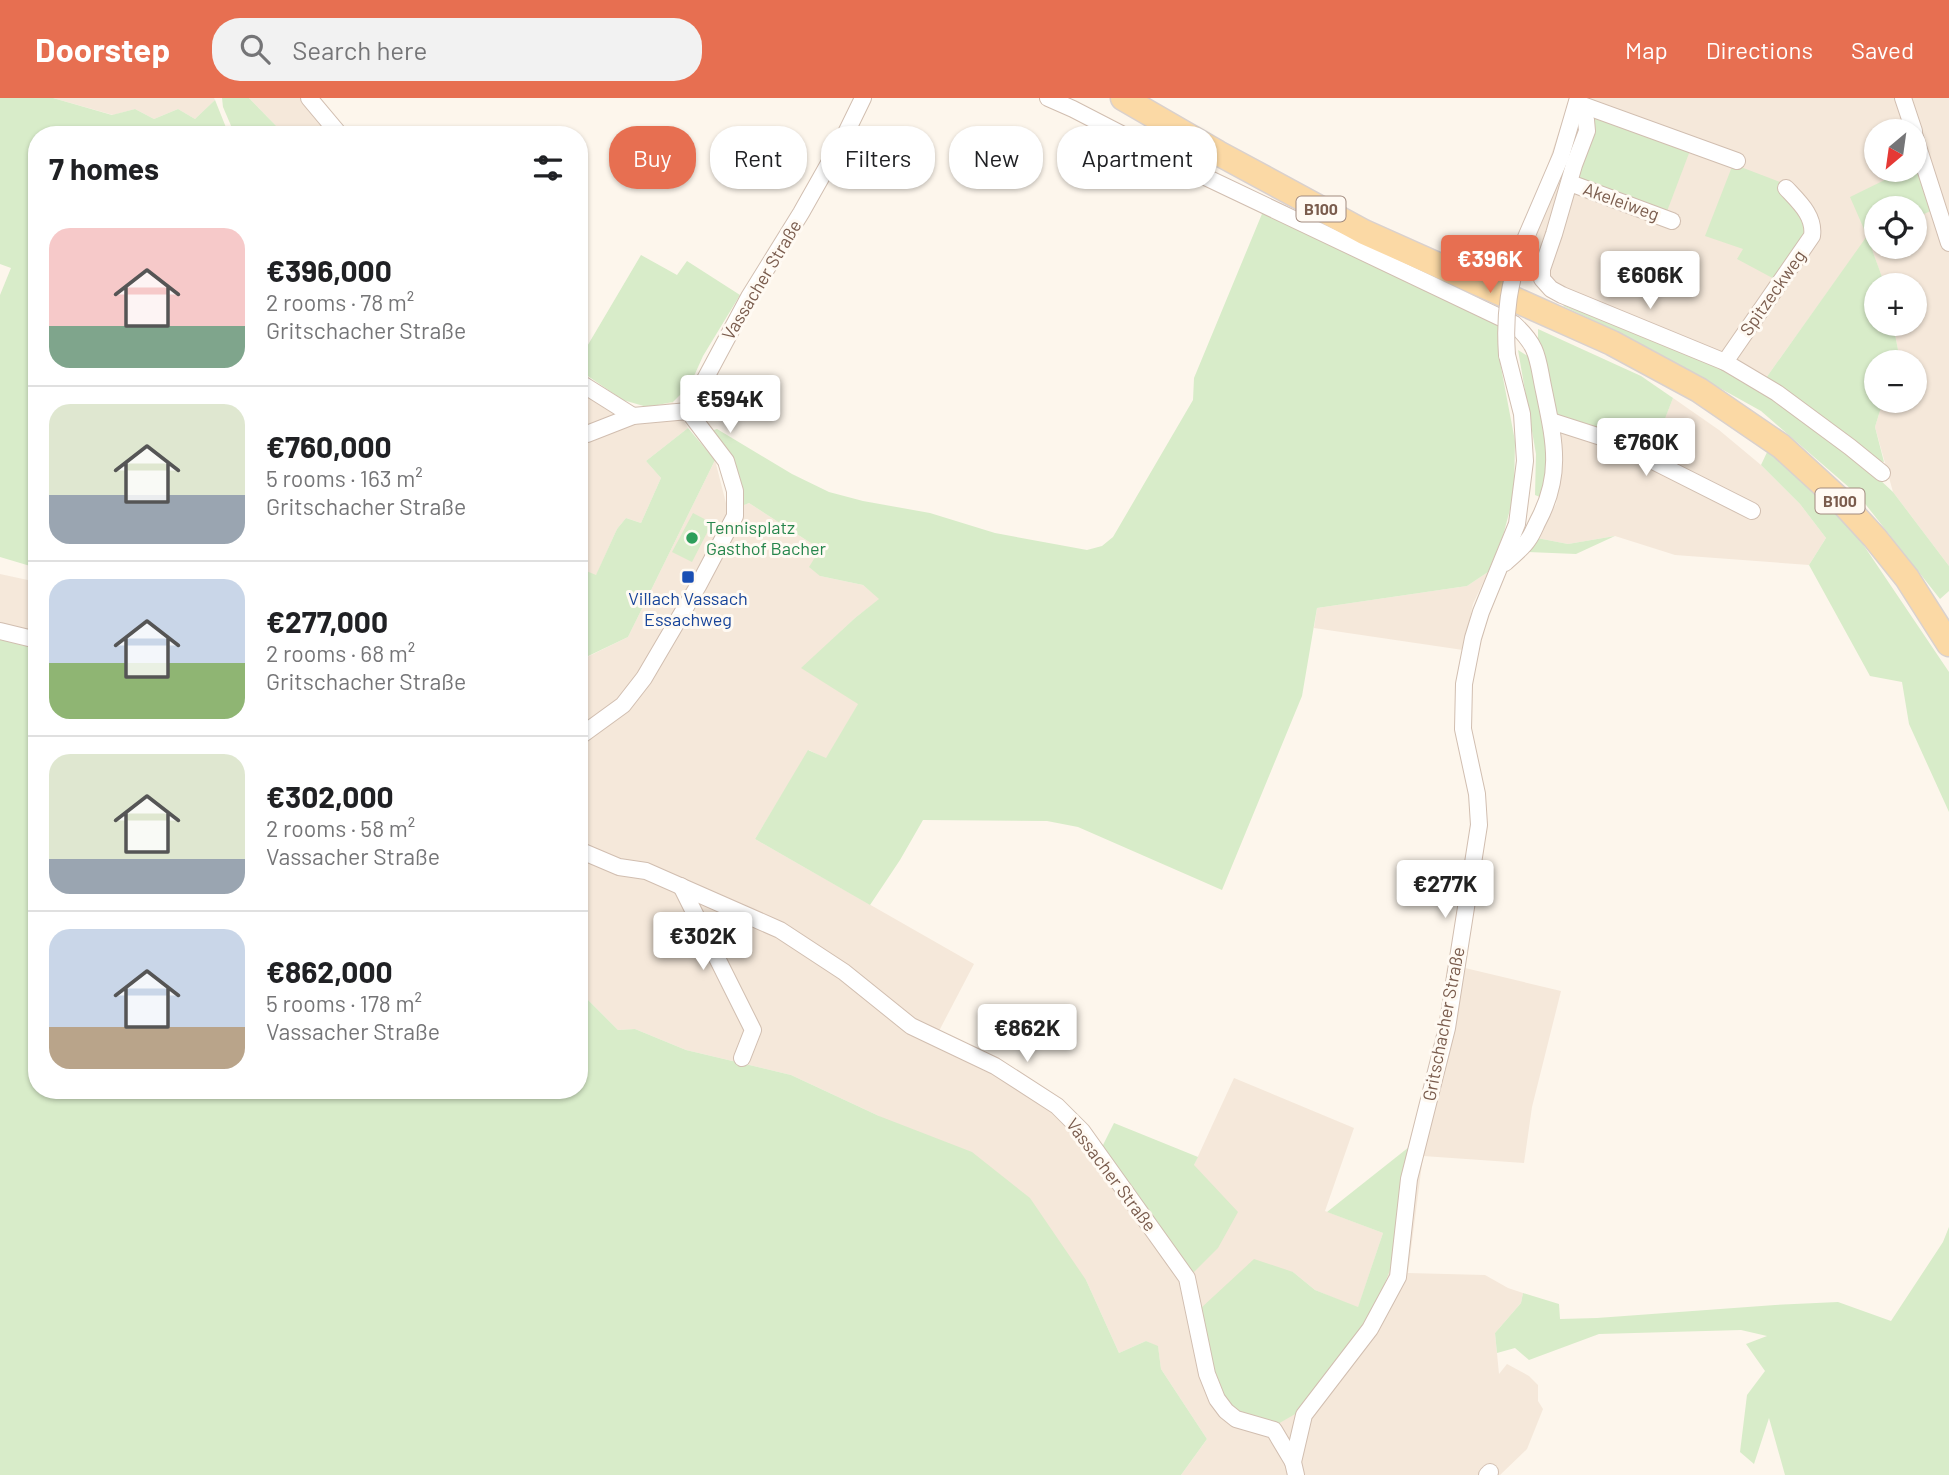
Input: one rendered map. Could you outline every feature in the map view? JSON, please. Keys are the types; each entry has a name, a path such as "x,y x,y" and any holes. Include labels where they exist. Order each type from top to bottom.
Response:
{"main road":[{"path":"1104,98 1131,102"},
{"name":"B100","path":"1131,102 1218,153 1364,232 1612,343 1699,390 1782,446 1841,501 1907,578 1949,644"}],"street":[{"path":"309,98 332,126"},
{"name":"Vassacher Straße","path":"688,411 749,297 801,213 863,98"},
{"name":"Gritschacher Straße","path":"1048,98 1210,179 1514,324 1529,337 1537,353 1550,421 1555,473 1551,494 1528,541 1500,567"},
{"path":"1903,98 1910,119"},
{"path":"1577,100 1737,161"},
{"path":"1577,100 1586,120 1587,131 1542,269 1542,279 1551,289 1562,295 1725,362 1777,393 1882,473"},
{"name":"Gritschacher Straße","path":"1274,1430 1290,1426 1304,1415 1370,1329 1398,1277 1409,1179 1447,1028 1479,825 1477,794 1463,729 1464,684 1481,612 1517,524 1525,461 1522,414 1507,355 1507,300 1514,268 1561,156 1577,100"},
{"path":"1927,174 1949,243"},
{"name":"Akeleiweg","path":"1570,183 1672,221"},
{"name":"Spitzeckweg","path":"1725,362 1812,236 1814,226 1809,216 1786,188"},
{"path":"588,388 633,416"},
{"path":"588,434 633,416 688,411 726,461 735,491 735,516 644,678 623,705 588,730"},
{"path":"1550,421 1621,445 1752,511"},
{"path":"0,631 28,638"},
{"name":"Vassacher Straße","path":"588,854 619,867 646,871 780,930 844,972 911,1026 995,1066 1057,1107 1082,1131 1187,1278 1207,1374 1217,1399 1236,1419 1274,1430"},
{"path":"681,886 753,1030 742,1058"},
{"name":"Gritschacher Straße","path":"1295,1469 1304,1415"},
{"path":"1274,1430 1295,1469"}],"shaded area":[{"path":"53,98 215,100 195,119 178,109 154,119 135,109 113,115"},
{"path":"249,98 303,98 326,126 276,126"},
{"path":"1570,98 1949,98 1949,566 1893,492 1875,427 1879,413 1927,413 1927,350 1898,350 1895,336 1927,336 1927,273 1880,273 1875,259 1927,259 1927,196 1864,196 1864,241 1766,378 1505,268 1545,173"},
{"path":"588,388 612,404 614,420 647,407 673,402 688,428 646,461 661,478 641,523 626,518 617,529 596,576 588,572"},
{"path":"1673,398 1719,430 1761,465 1800,504 1826,538 1809,565 1675,555 1615,536 1568,544 1537,538 1556,504 1561,475 1557,433 1562,430 1610,446 1647,463"},
{"path":"715,460 728,511 749,503 820,549 820,576 863,585 880,599 855,618 802,668 859,703 826,759 809,750 755,839 974,964 939,1031 1012,1073 1101,1149 1194,1165 1234,1078 1354,1128 1325,1211 1383,1233 1358,1308 1315,1290 1293,1272 1210,1374 1379,1299 1390,1269 1399,1223 1403,1175 1437,1034 1447,968 1465,968 1561,991 1532,1107 1524,1163 1423,1156 1408,1273 1485,1275 1523,1293 1521,1303 1495,1333 1499,1374 1507,1364 1529,1376 1538,1385 1538,1401 1543,1409 1527,1449 1500,1475 1181,1475 1207,1439 1161,1369 1158,1347 1146,1341 1119,1353 1086,1280 879,1116 791,1075 686,1050 635,1029 618,1030 588,1000 588,657 628,637"},
{"path":"1488,572 1473,604 1463,650 1314,628 1317,608 1467,586"},
{"path":"0,574 28,580 28,634 0,627"}],"green space":[{"path":"0,98 53,98 112,115 135,109 154,119 178,109 195,119 215,100 225,126 28,126 28,565 0,557 0,295 11,268 0,264"},
{"path":"222,98 249,98 276,126 231,126"},
{"path":"1590,116 1691,148 1666,214 1578,180"},
{"path":"1733,164 1785,184 1804,216 1807,232 1778,281 1737,259 1743,249 1705,236"},
{"path":"1881,182 1924,182 1933,210 1927,213 1927,196 1864,196 1864,229 1850,197"},
{"path":"1264,209 1498,323 1500,362 1515,441 1514,494 1503,536 1488,572 1467,586 1317,608 1302,696 1222,890 1078,827 1047,821 923,820 870,905 755,839 808,750 826,758 858,704 801,668 879,599 863,585 820,576 809,567 820,549 749,503 744,505 737,469 711,431 717,429 792,474 829,492 930,513 995,533 1087,550 1102,546 1113,537 1193,400 1194,378"},
{"path":"1864,240 1864,259 1875,259 1881,273 1864,273 1864,336 1895,336 1898,350 1864,350 1864,413 1879,413 1875,427 1884,462 1873,460 1766,378"},
{"path":"641,255 677,275 687,261 740,295 703,356 690,385 673,402 647,407 623,400 588,376 588,345"},
{"path":"1567,302 1723,366 1850,452 1893,492 1949,566 1949,591 1940,599 1859,496 1761,411 1628,337 1563,306"},
{"path":"1538,329 1641,376 1673,398 1652,452 1555,416"},
{"path":"1518,350 1531,358 1548,461 1540,497 1535,495 1536,454"},
{"path":"688,428 715,460 628,637 588,656 588,572 596,575 617,529 626,518 641,523 661,478 646,461"},
{"path":"1769,448 1852,528 1949,672 1949,812 1909,724 1902,682 1870,676 1809,565 1826,538 1800,504 1761,465"},
{"name":"Tennisplatz Gasthof Bacher","path":"693,513 712,523 692,562 672,552"},
{"path":"1615,536 1576,554 1528,552 1537,538 1568,544"},
{"path":"0,634 28,640 28,1099 588,1099 588,1000 618,1030 635,1029 686,1050 791,1075 879,1116 972,1152 1030,1198 1086,1280 1119,1353 1146,1341 1158,1346 1161,1369 1207,1439 1181,1475 0,1475"},
{"path":"1114,1123 1198,1157 1194,1165 1238,1212 1218,1248 1194,1272 1186,1272 1101,1149"},
{"path":"1409,1147 1390,1270 1367,1321 1304,1409 1276,1425 1235,1412 1210,1374 1201,1308 1254,1259 1293,1272 1315,1290 1358,1307 1383,1233 1327,1212"},
{"path":"1949,1227 1949,1475 1785,1475 1769,1418 1754,1464 1740,1452 1747,1395 1765,1371 1746,1344 1767,1336 1741,1330 1599,1334 1529,1360 1515,1348 1497,1353 1495,1333 1521,1303 1523,1293 1559,1304 1560,1319 1838,1302 1891,1321 1943,1242"}],"place":[{"name":"Tennisplatz Gasthof Bacher","path":"692,538"},
{"name":"Villach Vassach Essachweg","path":"688,577"}]}
